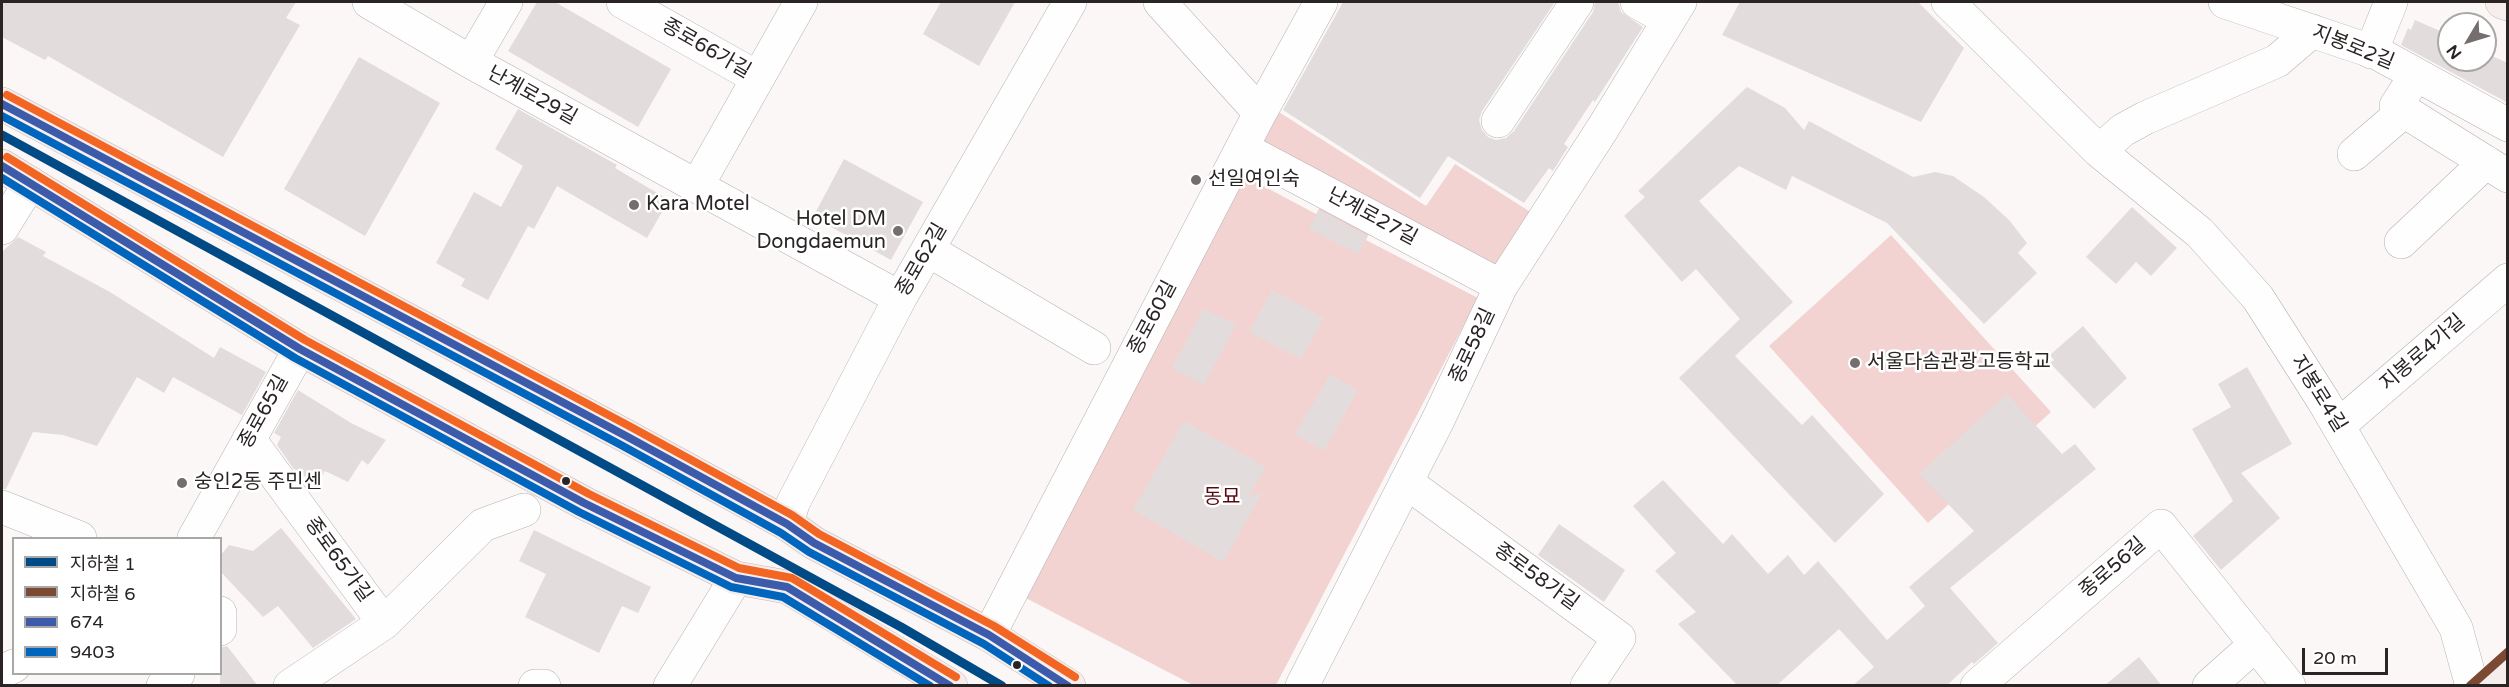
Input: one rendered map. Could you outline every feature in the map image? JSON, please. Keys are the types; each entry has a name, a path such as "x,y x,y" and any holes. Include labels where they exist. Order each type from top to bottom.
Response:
{"main road":[{"path":"2502,2 2508,4"},
{"path":"2,104 787,524 814,543 988,635 1070,686"},
{"path":"2,166 300,349 584,503 736,578 787,587 951,686"},
{"path":"2492,686 2508,671"}],"street":[{"name":"난계로29길","path":"369,2 471,62 900,298"},
{"path":"471,62 506,2"},
{"name":"종로66가길","path":"624,2 758,78"},
{"path":"697,186 801,2"},
{"name":"종로62길","path":"787,524 793,503 900,298 1070,2"},
{"path":"1160,2 1260,113"},
{"name":"종로60길","path":"988,635 1260,113 1321,2"},
{"path":"1498,121 1577,2"},
{"name":"종로58길","path":"1302,686 1406,482 1501,286 1675,11 1637,2"},
{"name":"지봉로4길","path":"1948,2 2099,151 2200,233 2258,298 2338,426 2456,628 2472,686"},
{"name":"지봉로2길","path":"2225,2 2371,52 2508,125"},
{"path":"2371,52 2391,2"},
{"path":"2099,151 2124,130 2145,118 2277,61 2312,31"},
{"path":"2401,242 2497,169 2396,106 2416,75"},
{"path":"2354,154 2404,111"},
{"name":"난계로27길","path":"1242,148 1501,286"},
{"path":"2,228 30,183"},
{"path":"928,250 1094,348"},
{"name":"지봉로4가길","path":"2338,426 2508,280"},
{"name":"종로65길","path":"195,537 300,349"},
{"name":"종로65가길","path":"249,440 384,623"},
{"name":"종로58가길","path":"1406,482 1619,638 1587,686"},
{"path":"2,507 77,537"},
{"path":"290,686 384,623 483,525 524,510"},
{"name":"종로56길","path":"1977,686 2161,526 2289,686"},
{"path":"670,686 736,578"},
{"path":"2209,686 2256,644"},
{"path":"163,686 177,675"},
{"path":"535,686 544,686"}],"green space":[{"path":"1268,105 1426,206 1455,164 1532,213 1496,273 1250,144"},
{"name":"동묘","path":"1239,173 1316,214 1323,202 1372,228 1366,240 1478,298 1276,685 1193,685 1020,595"},
{"path":"1891,235 2051,412 1928,523 1769,346"}],"building":[{"path":"2,2 296,2 286,18 300,25 223,157 48,56 45,60 2,37"},
{"path":"537,2 555,2 671,69 638,127 508,51"},
{"path":"941,2 1015,2 979,66 923,34"},
{"path":"1343,2 1555,2 1482,111 1479,120 1482,130 1488,137 1496,140 1506,138 1514,131 1593,12 1595,2 1618,2 1621,12 1643,27 1595,102 1593,100 1564,144 1568,147 1553,171 1549,168 1524,203 1448,156 1420,198 1283,110"},
{"path":"1740,2 1918,2 1964,48 1921,122 1722,35"},
{"path":"2415,20 2437,30 2437,65 2401,45 2408,28 2411,30"},
{"path":"359,57 440,103 365,236 284,189"},
{"path":"2497,58 2508,63 2508,103 2451,72 2497,72"},
{"path":"1747,87 1785,108 1804,130 1809,121 1913,177 1935,172 1953,176 1984,197 2009,220 2027,243 2018,253 2037,273 1984,324 1887,223 1792,176 1786,190 1739,166 1699,201 1793,302 1735,356 1802,425 1812,415 1884,494 1835,543 1679,378 1740,319 1696,269 1682,282 1624,216 1645,197 1638,191"},
{"path":"518,109 617,165 615,168 669,200 647,238 557,186 534,229 528,226 488,300 461,286 465,279 436,263 474,192 501,207 523,166 495,149"},
{"path":"844,159 923,202 891,260 813,217"},
{"path":"2132,207 2177,248 2151,276 2136,262 2116,284 2086,257"},
{"path":"1319,210 1367,236 1358,254 1309,229"},
{"path":"18,237 46,252 43,256 110,292 214,358 220,347 266,372 242,415 173,377 164,393 137,377 97,446 63,435 33,432 6,489 2,489 2,252"},
{"path":"1272,290 1324,318 1301,359 1249,332"},
{"path":"1203,309 1236,324 1204,385 1172,369"},
{"path":"2083,326 2127,378 2094,409 2050,363 2054,360 2050,355"},
{"path":"2247,367 2292,444 2241,473 2280,518 2221,570 2193,536 2233,501 2192,429 2231,407 2218,384"},
{"path":"1330,375 1358,390 1324,451 1295,434"},
{"path":"298,390 351,423 386,440 368,465 362,460 348,482 325,471 317,485 293,468 277,445 281,437 274,433"},
{"path":"2007,394 2062,454 2075,444 2096,469 1950,588 1998,643 1974,664 1972,662 1946,686 1852,686 1874,667 1839,629 1776,686 1738,686 1678,624 1696,612 1655,571 1676,553 1633,506 1663,480 1723,544 1732,534 1768,574 1788,555 1804,575 1818,561 1887,640 1925,606 1909,587 1974,531 1919,474"},
{"path":"1184,421 1266,467 1249,496 1262,493 1223,562 1133,510"},
{"path":"1559,524 1625,570 1604,602 1538,555"},
{"path":"281,528 356,619 313,648 278,606 263,617 222,573 222,554 229,545 253,551"},
{"path":"534,530 651,587 638,613 622,606 599,653 525,617 546,574 519,561"},
{"path":"227,646 258,686 220,686 222,647"},
{"path":"2139,657 2162,686 2104,686"}],"metro line":[{"name":"1","path":"2,135 901,627 1002,686"},
{"name":"6","path":"2470,686 2508,652"}],"transit line":[{"path":"7,95 631,427 792,515 819,534 994,626 1075,677"},
{"name":"674","path":"2,104 626,436 787,524 814,543 989,635 1068,686"},
{"name":"9403","path":"2,116 621,445 781,533 809,552 984,644 1049,686"},
{"path":"7,157 305,340 589,494 739,568 792,578 956,677"},
{"name":"674","path":"2,166 300,349 584,503 736,578 787,587 950,686"},
{"name":"9403","path":"2,178 295,358 579,512 731,587 783,597 930,686"}],"place":[{"name":"선일여인숙","path":"1196,180"},
{"name":"Kara Motel","path":"634,205"},
{"name":"Hotel DM Dongdaemun","path":"898,231"},
{"name":"서울다솜관광고등학교","path":"1855,363"},
{"name":"숭인2동 주민센","path":"182,483"}]}
